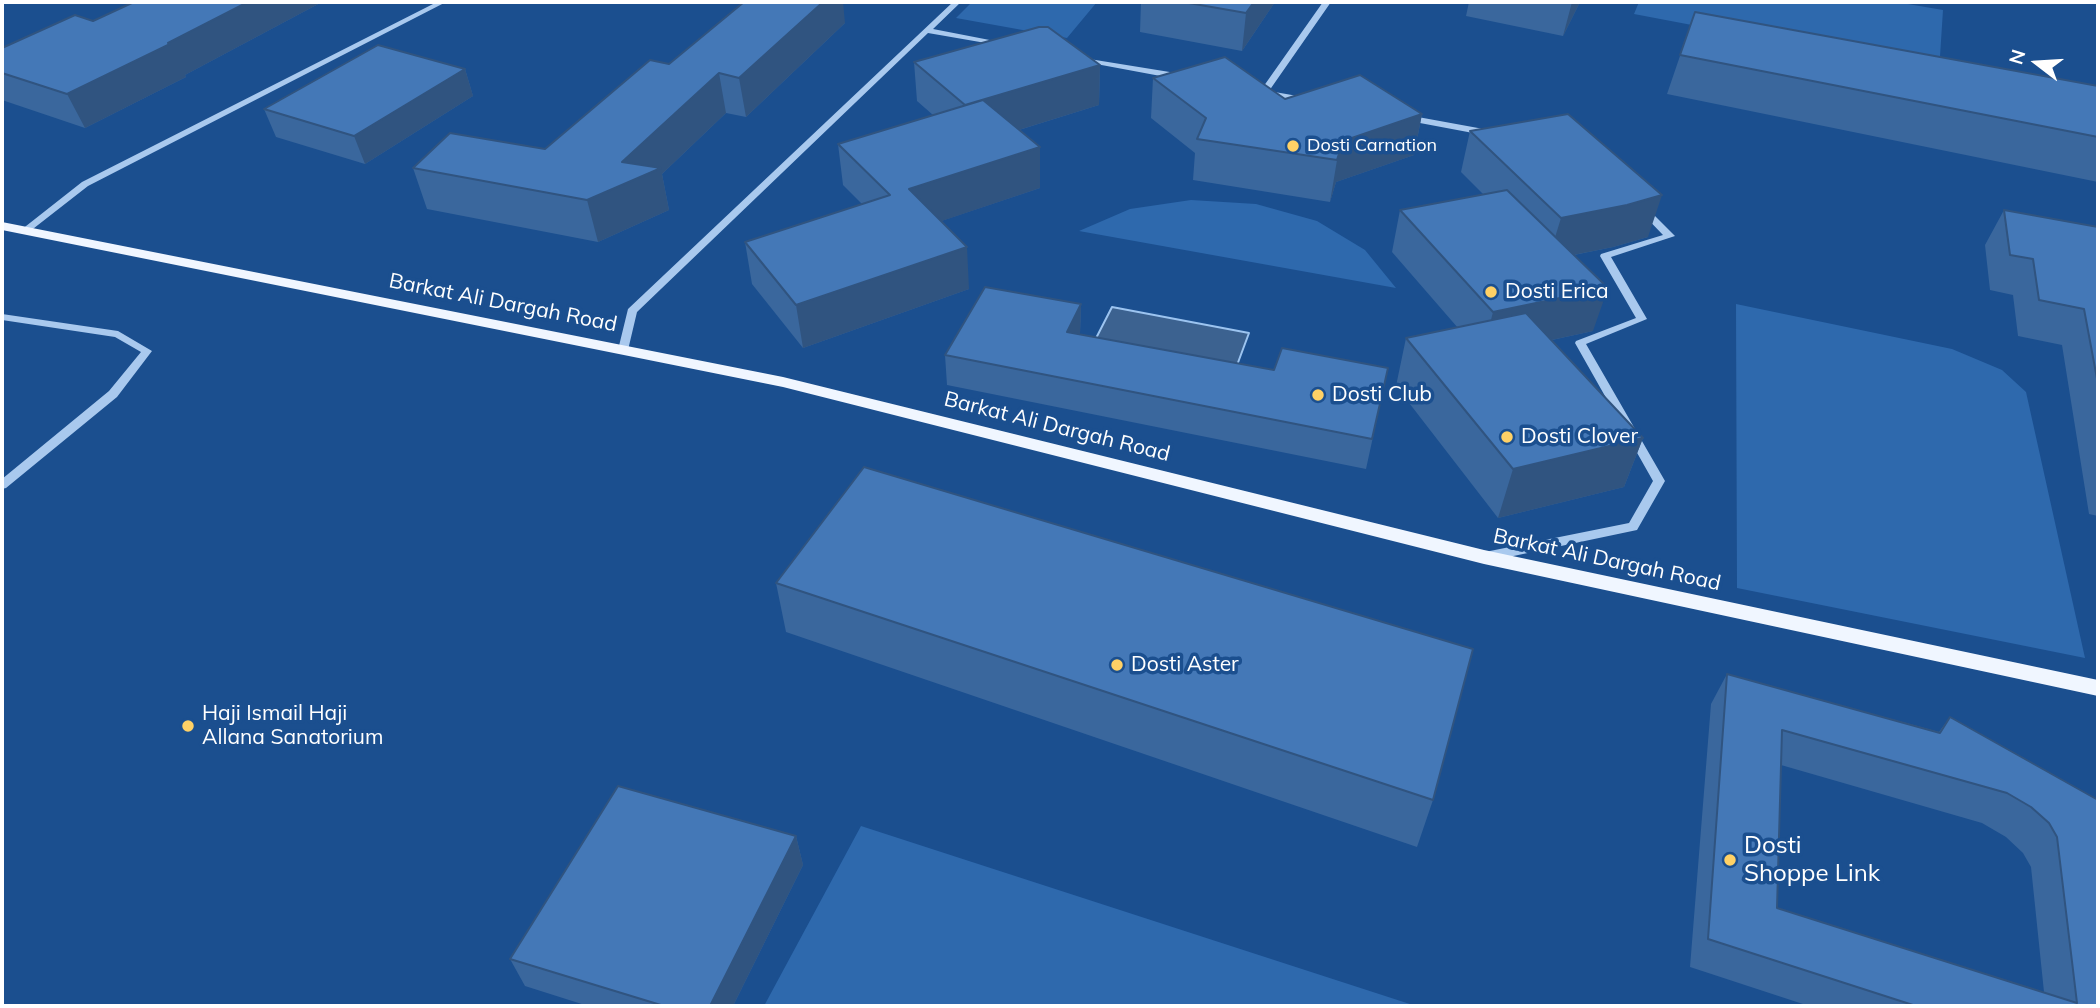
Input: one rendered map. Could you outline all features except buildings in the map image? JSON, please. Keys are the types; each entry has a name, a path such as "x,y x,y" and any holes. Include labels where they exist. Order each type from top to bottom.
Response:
{"main road":[{"name":"Barkat Ali Dargah Road","path":"2,226 783,383 1484,557 2098,688"}],"lane":[{"path":"26,230 85,184 442,2"},
{"path":"623,350 632,311 957,2"},
{"path":"1264,92 1327,2"},
{"path":"928,32 1008,46"},
{"path":"1062,56 1197,80"},
{"path":"1250,90 1312,101"},
{"path":"1400,117 1505,135"},
{"path":"1484,557 1633,527 1659,481 1580,342 1642,319 1605,256 1670,236 1631,197"},
{"path":"2,317 118,334 147,351 113,394 2,485"}],"shaded area":[{"path":"972,2 1097,2 1067,38 956,18"},
{"path":"1639,2 1896,2 1943,10 1939,72 1634,14"},
{"path":"1191,200 1256,204 1317,221 1365,250 1396,288 1079,231 1130,209"},
{"path":"1736,304 1952,349 2002,370 2026,392 2085,658 1737,588"},
{"path":"1112,307 1249,333 1233,376 1091,348"},
{"path":"861,826 1416,1006 764,1006"}],"place":[{"name":"Dosti Carnation","path":"1293,146"},
{"name":"Dosti Erica","path":"1491,292"},
{"name":"Dosti Club","path":"1318,395"},
{"name":"Dosti Clover","path":"1507,437"},
{"name":"Dosti Aster","path":"1117,665"},
{"name":"Haji Ismail Haji Allana Sanatorium","path":"188,726"},
{"name":"Dosti Shoppe Link","path":"1730,860"}]}
